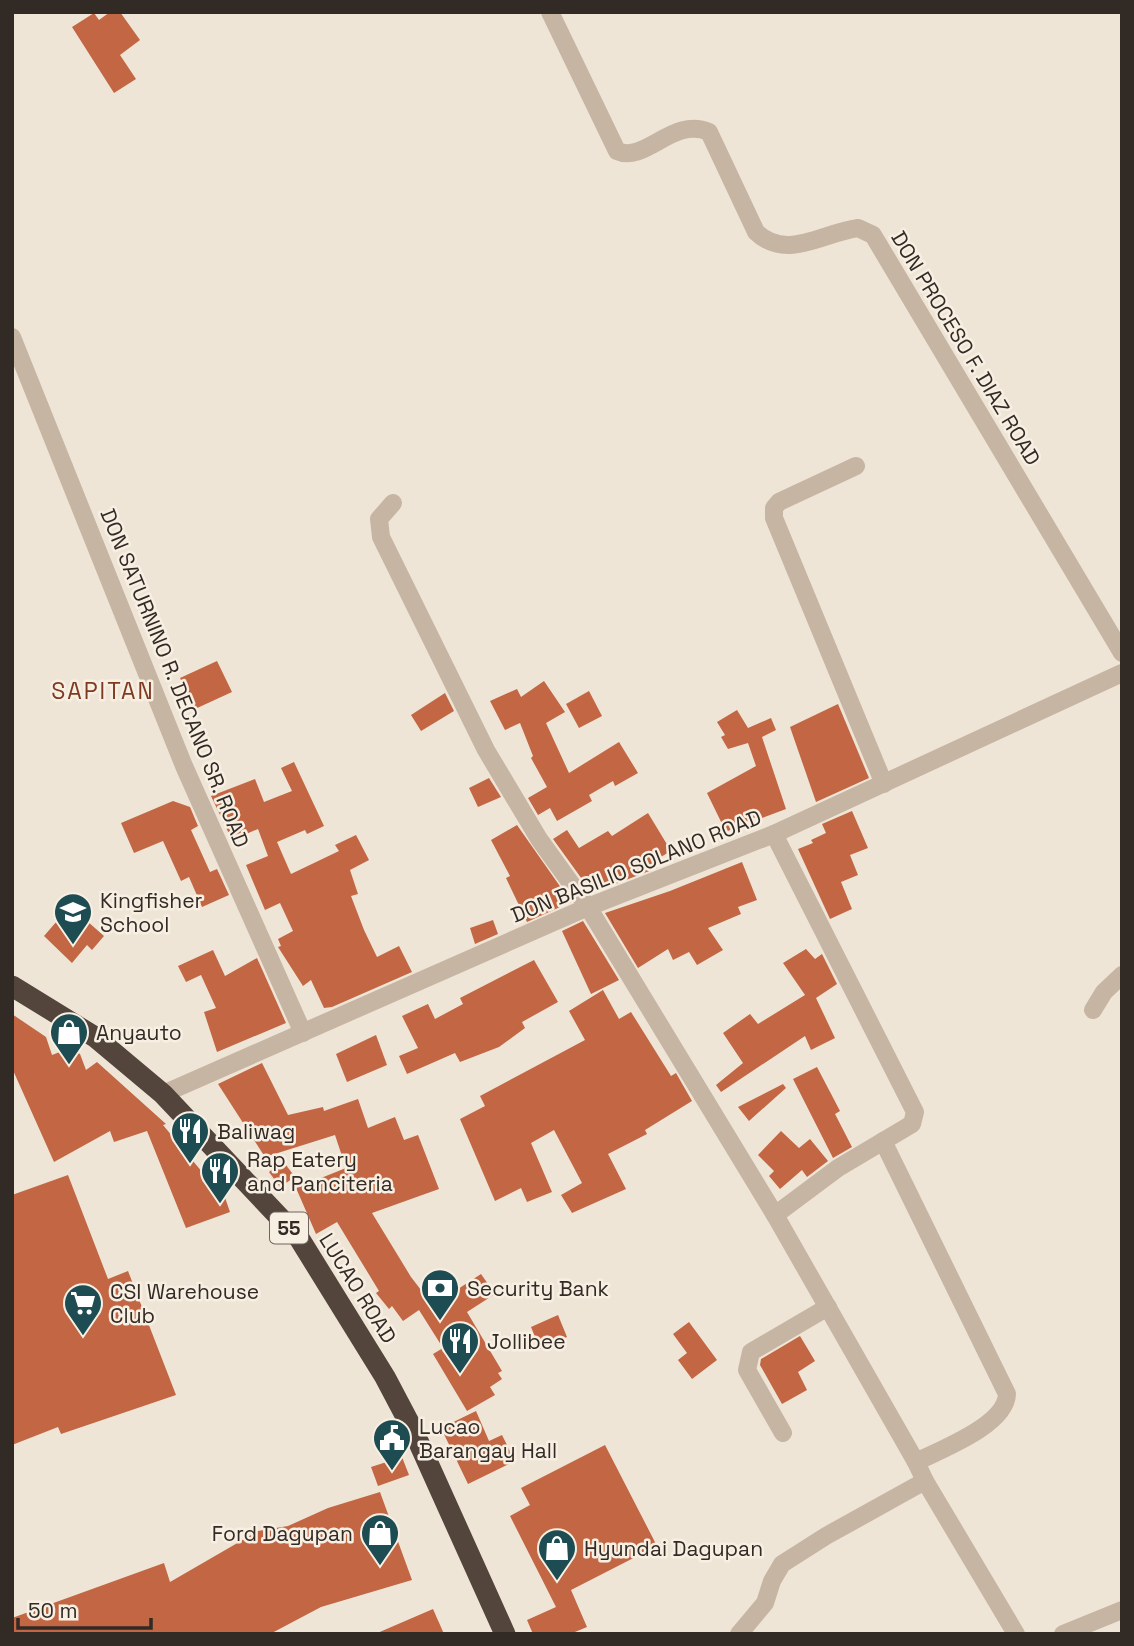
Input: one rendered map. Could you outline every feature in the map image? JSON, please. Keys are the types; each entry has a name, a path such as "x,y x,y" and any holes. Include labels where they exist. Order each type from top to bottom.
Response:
{"highway":[{"name":"LUCAO ROAD","path":"12,986 94,1037 163,1094 299,1238 384,1377 414,1432 505,1634"}],"street":[{"name":"DON PROCESO F. DIAZ ROAD","path":"550,12 617,151 632,154 683,129 702,129 709,132 756,232 767,243 778,247 793,245 858,228 873,235 1122,653"},
{"name":"DON SATURNINO R. DECANO SR. ROAD","path":"12,337 184,766 303,1033"},
{"path":"856,466 779,502 774,508 774,518 884,784"},
{"path":"393,503 383,511 379,526 398,574 486,750 539,839 588,907 775,1215 925,1482 1016,1634"},
{"name":"DON BASILIO SOLANO ROAD","path":"163,1094 588,907 774,834 1122,673"},
{"path":"774,834 915,1112 912,1124 838,1168 775,1215"},
{"path":"1093,1010 1104,992 1122,975"},
{"path":"883,1141 1007,1394 1007,1403 998,1415 966,1437 916,1462"},
{"path":"783,1433 747,1370 747,1360 751,1352 828,1307"},
{"path":"739,1634 765,1603 772,1581 782,1564 826,1536 925,1482"},
{"path":"1063,1634 1122,1609"}],"building":[{"path":"110,12 120,12 140,40 120,55 136,79 114,93 72,27 94,13 99,20"},
{"path":"217,661 232,692 195,709 180,678"},
{"path":"544,681 565,712 546,723 569,773 619,742 638,773 615,786 613,781 589,795 592,801 557,821 550,808 538,815 528,798 547,787 531,758 533,756 520,723 505,730 490,701 517,689 521,697"},
{"path":"589,691 602,716 579,728 566,704"},
{"path":"445,693 454,711 421,731 411,715"},
{"path":"838,704 869,778 816,802 790,727"},
{"path":"737,710 748,728 771,718 776,730 762,737 786,809 757,820 756,817 726,832 707,793 756,766 748,743 728,749 721,737 725,735 717,722"},
{"path":"294,762 324,826 307,834 305,830 277,842 291,874 339,851 335,845 356,835 369,860 350,870 358,894 351,896 364,930 377,957 399,946 412,972 332,1007 324,1008 311,980 303,986 278,947 281,946 278,939 293,931 280,903 265,910 246,865 268,856 258,829 232,840 211,796 255,779 264,802 292,791 281,768"},
{"path":"489,778 501,797 478,807 469,788"},
{"path":"173,801 190,807 198,826 191,830 210,872 217,869 229,895 202,907 189,877 181,881 163,841 134,853 121,823"},
{"path":"852,811 868,848 850,855 858,875 841,882 852,909 830,919 798,849 813,843 811,840 826,833 822,824"},
{"path":"648,813 671,851 654,861 657,868 592,893 553,839 567,830 579,848 608,831 612,836"},
{"path":"517,825 571,902 527,922 506,878 510,876 491,840"},
{"path":"742,862 757,900 738,907 741,914 708,928 723,950 697,965 689,952 673,960 668,949 638,968 605,913"},
{"path":"70,906 104,936 92,950 87,945 72,963 44,936"},
{"path":"493,920 498,934 475,944 470,928"},
{"path":"583,921 619,980 591,994 562,931"},
{"path":"806,949 815,959 822,954 837,984 816,998 835,1038 811,1050 805,1036 721,1092 716,1085 743,1063 723,1033 750,1014 758,1024 805,995 783,963"},
{"path":"213,950 225,976 257,958 286,1023 217,1052 204,1012 216,1008 201,975 186,982 178,966"},
{"path":"534,960 558,1002 522,1022 525,1028 499,1047 460,1062 455,1053 407,1074 399,1056 418,1048 402,1016 428,1004 435,1019 463,1004 460,998"},
{"path":"603,990 619,1019 631,1012 671,1076 676,1073 692,1101 645,1130 647,1134 608,1154 626,1189 572,1213 561,1195 582,1183 554,1130 531,1143 552,1192 527,1202 521,1188 495,1201 460,1119 485,1106 480,1096 585,1040 569,1011"},
{"path":"12,1014 46,1037 52,1055 70,1048 80,1054 86,1070 97,1062 166,1124 163,1125 213,1185 220,1183 230,1212 186,1228 147,1131 114,1142 110,1131 54,1162 12,1068"},
{"path":"376,1035 387,1065 347,1082 336,1054"},
{"path":"262,1063 288,1115 323,1107 324,1111 358,1099 368,1128 395,1117 404,1140 418,1135 439,1189 372,1213 411,1277 421,1290 427,1286 438,1302 481,1274 495,1294 467,1312 502,1371 498,1373 502,1379 490,1387 495,1395 467,1411 433,1354 443,1348 419,1310 403,1321 392,1306 389,1309 376,1293 379,1291 337,1222 316,1234 296,1188 346,1168 335,1135 265,1157 218,1084"},
{"path":"817,1067 840,1111 835,1114 852,1147 833,1158 793,1079"},
{"path":"783,1084 786,1088 749,1121 738,1107"},
{"path":"781,1131 799,1148 810,1139 828,1161 807,1177 802,1170 780,1189 769,1176 774,1171 758,1155"},
{"path":"283,1161 295,1177 280,1187 269,1172"},
{"name":"CSI Warehouse Club","path":"68,1175 108,1279 128,1271 176,1395 61,1434 58,1427 12,1445 12,1195"},
{"path":"558,1315 567,1337 540,1349 531,1327"},
{"path":"689,1322 717,1360 692,1379 678,1360 687,1353 673,1334"},
{"path":"800,1336 815,1361 798,1372 807,1390 782,1404 760,1365 761,1359"},
{"path":"476,1411 489,1441 502,1435 515,1461 468,1484 441,1428"},
{"path":"605,1445 657,1546 571,1590 587,1627 570,1634 533,1634 527,1620 556,1607 510,1516 530,1505 521,1488"},
{"path":"402,1457 409,1475 378,1486 371,1467"},
{"path":"380,1492 412,1580 321,1607 270,1634 12,1634 12,1618 164,1563 170,1582 258,1531 288,1526 328,1508"},
{"path":"433,1609 444,1634 375,1634"}],"place":[{"name":"Kingfisher School","path":"73,946"},
{"name":"Anyauto","path":"69,1066"},
{"name":"Baliwag","path":"190,1165"},
{"name":"Rap Eatery and Panciteria","path":"220,1205"},
{"name":"Security Bank","path":"440,1322"},
{"name":"CSI Warehouse Club","path":"83,1337"},
{"name":"Jollibee","path":"460,1375"},
{"name":"Lucao Barangay Hall","path":"392,1472"},
{"name":"Ford Dagupan","path":"380,1567"},
{"name":"Hyundai Dagupan","path":"557,1582"}],"district":[{"name":"SAPITAN","path":"103,691"}]}
